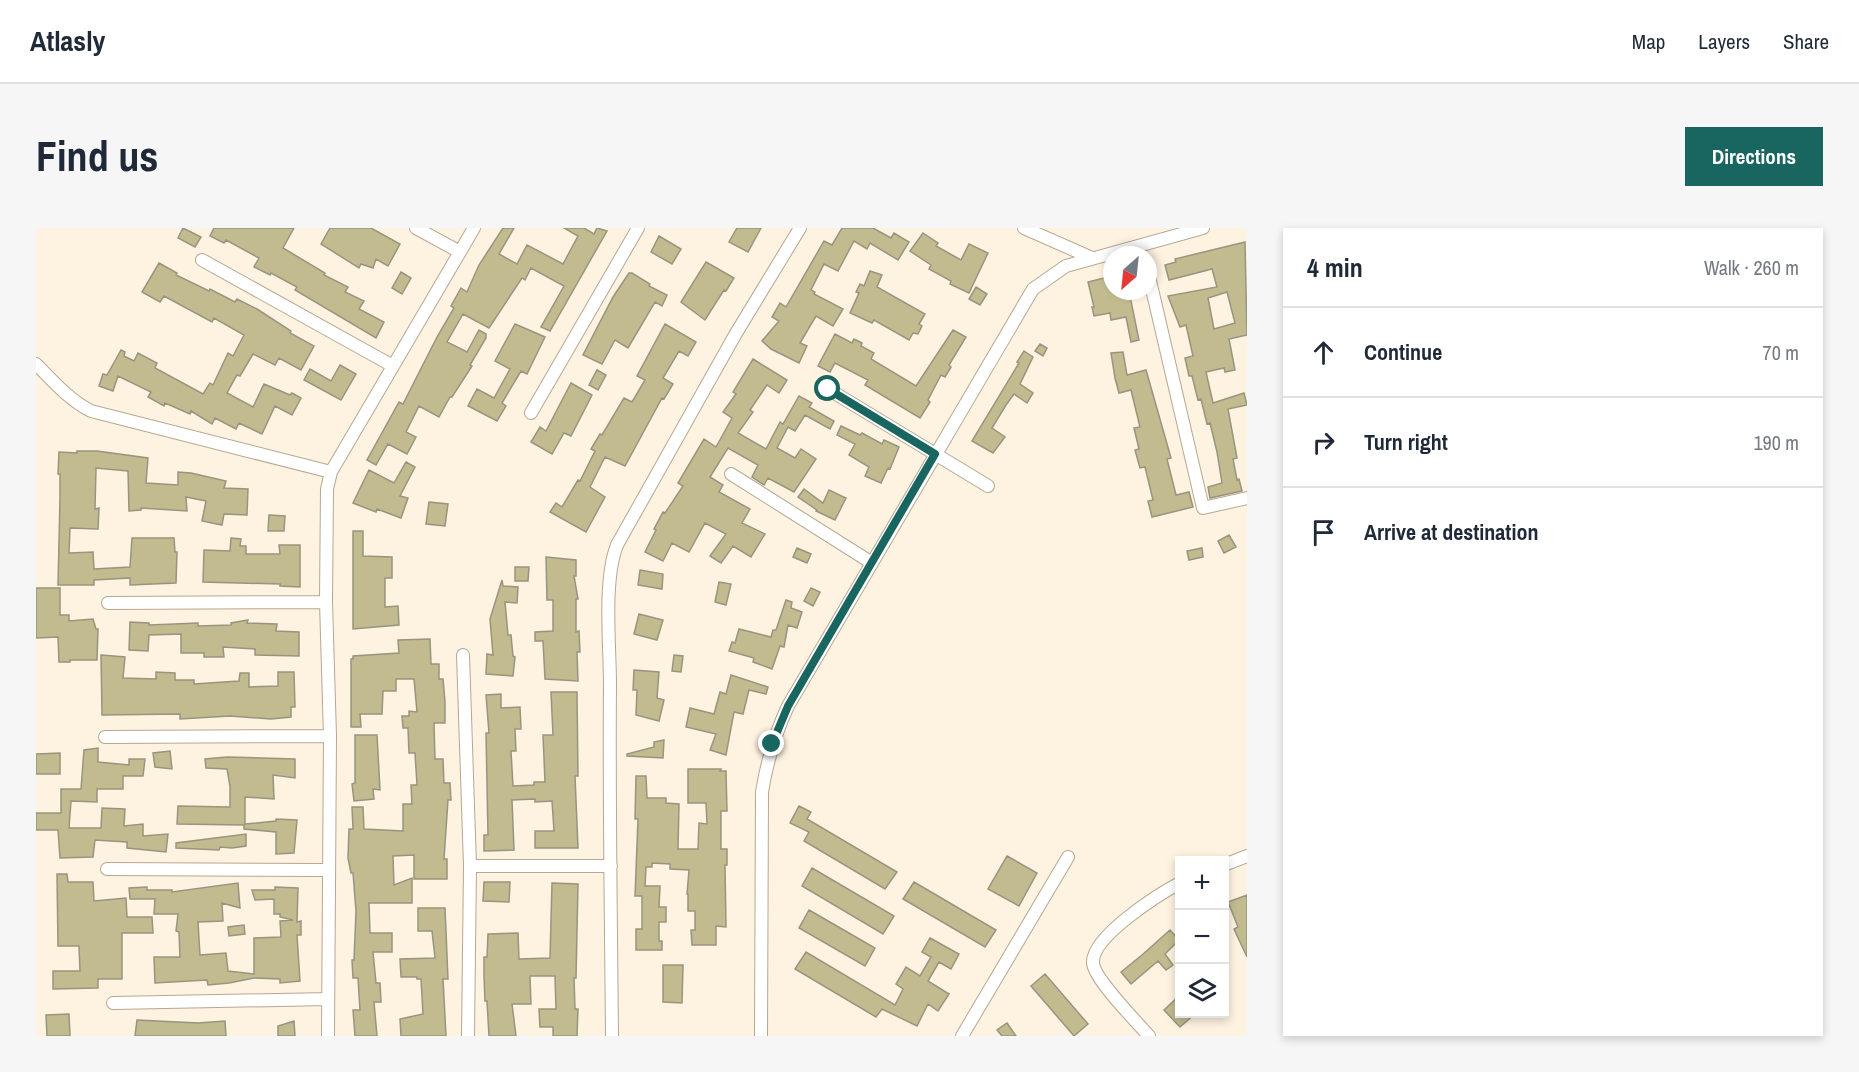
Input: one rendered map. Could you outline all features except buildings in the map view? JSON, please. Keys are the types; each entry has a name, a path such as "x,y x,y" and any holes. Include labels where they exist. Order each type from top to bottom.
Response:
{"street":[{"path":"416,228 460,252"},
{"path":"328,1036 330,736 326,602 327,489 331,472 474,228"},
{"path":"531,413 638,228"},
{"path":"612,1036 610,592 613,556 617,545 735,335 800,228"},
{"path":"1024,228 1092,258"},
{"path":"1154,246 1203,228"},
{"path":"761,1036 762,792 767,761 780,724 788,706 1033,289 1066,266 1103,256"},
{"path":"202,260 393,366"},
{"path":"1155,300 1203,508 1247,498"},
{"path":"36,364 78,405 91,411 331,472"},
{"path":"828,389 988,486"},
{"path":"731,474 872,563"},
{"path":"108,603 326,602"},
{"path":"463,655 470,866 468,1036"},
{"path":"105,737 330,736"},
{"path":"1229,863 1247,856"},
{"path":"962,1036 1068,857"},
{"path":"470,866 611,866"},
{"path":"107,869 328,870"},
{"path":"1149,1036 1103,982 1093,963 1095,952 1101,941 1139,909 1175,886"},
{"path":"113,1003 328,999"}],"route":[{"path":"772,744 788,706 935,454 828,389"}]}
